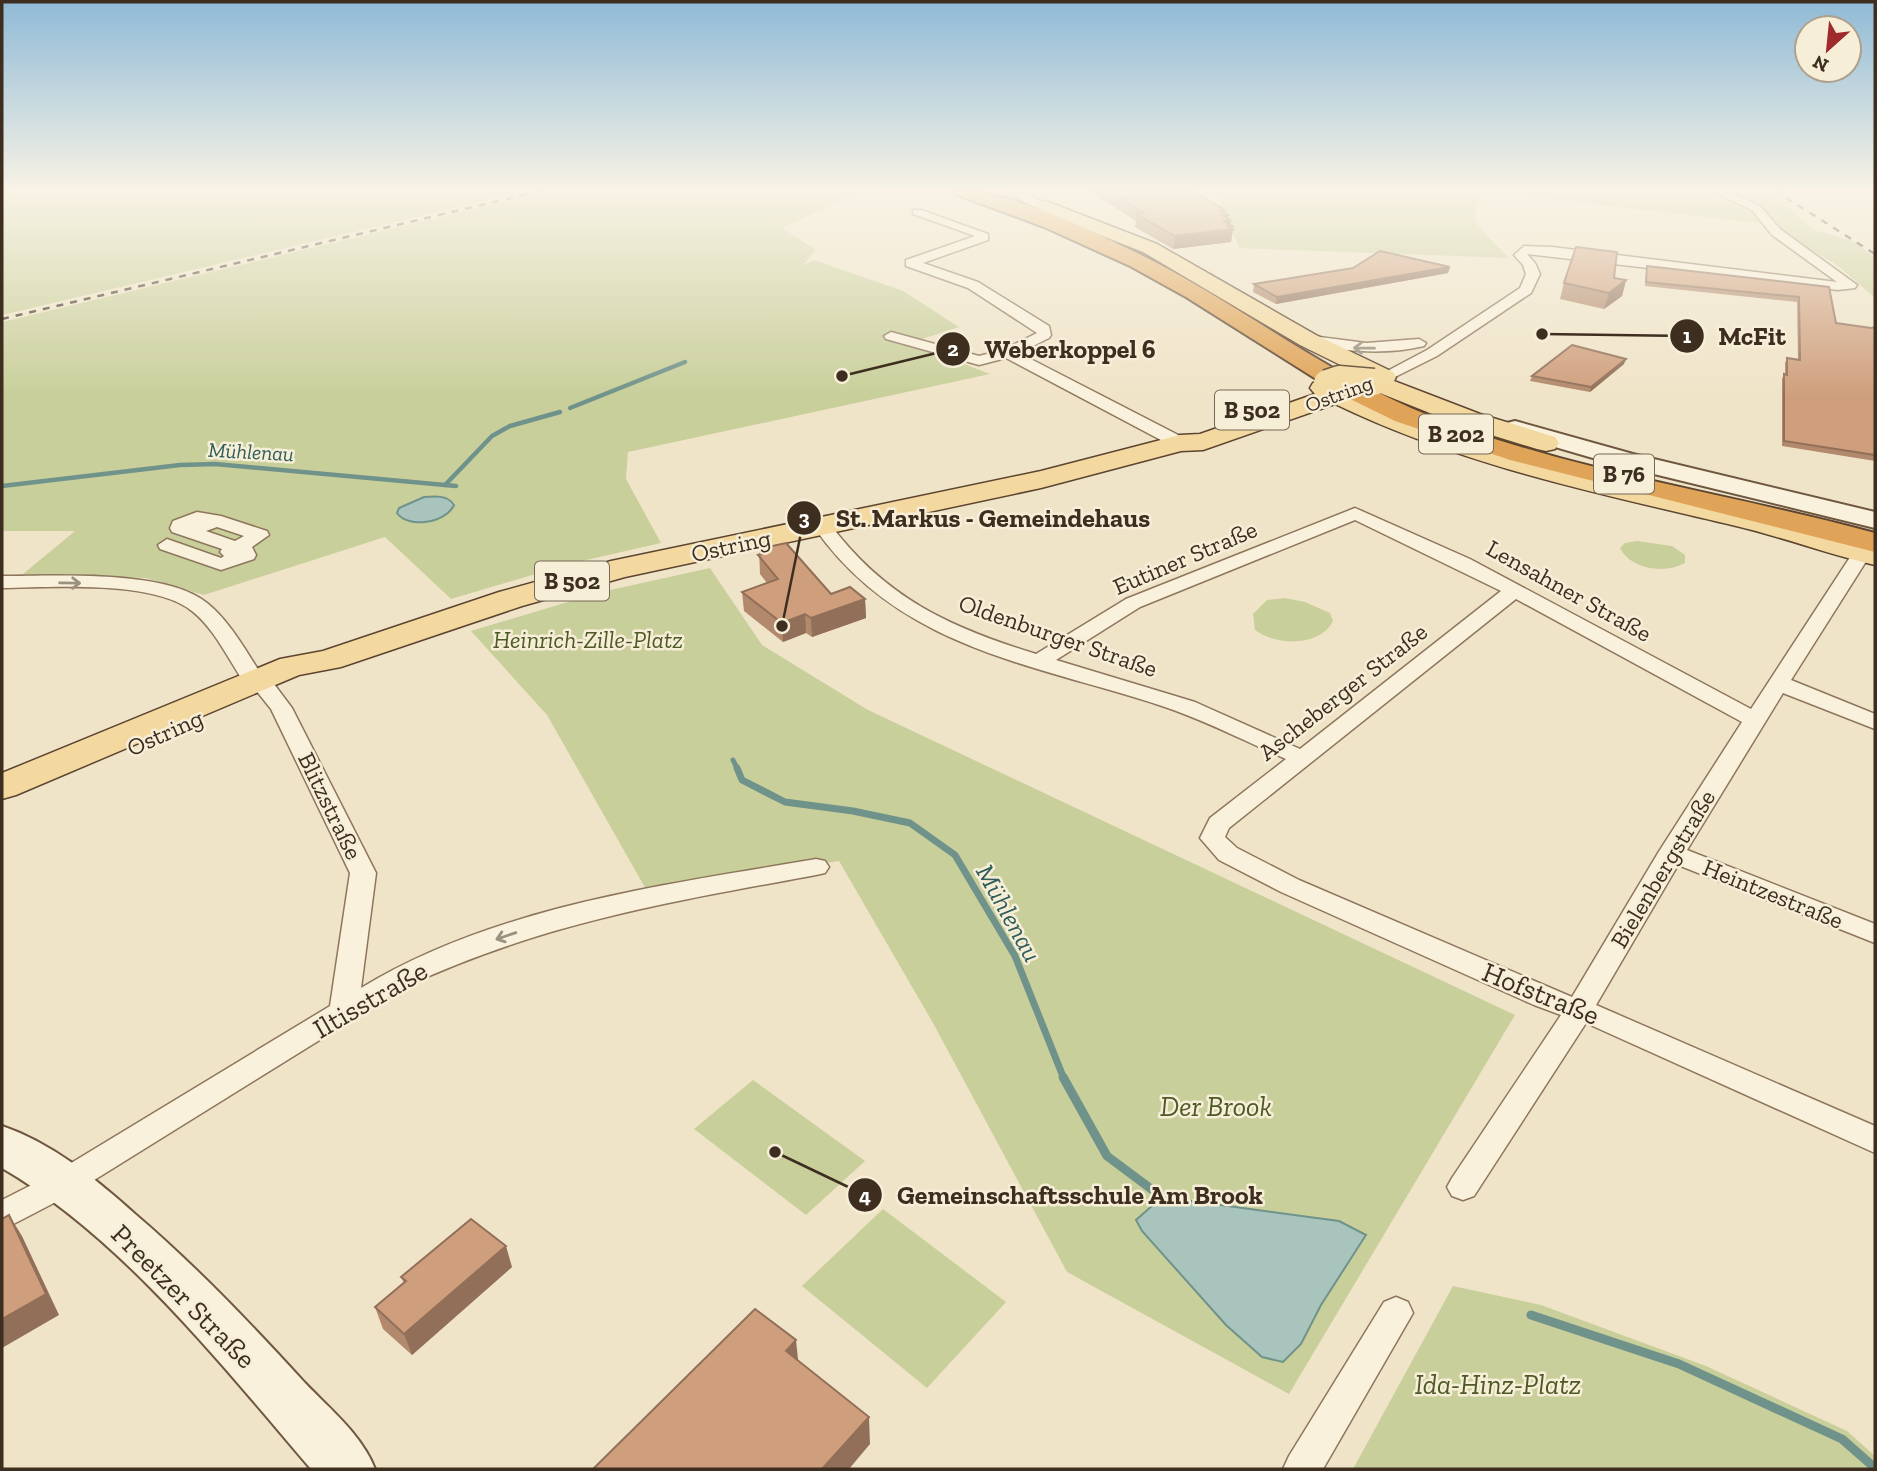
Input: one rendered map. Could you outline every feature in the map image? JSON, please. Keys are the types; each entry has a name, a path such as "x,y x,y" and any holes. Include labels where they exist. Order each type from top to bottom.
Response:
{"highway":[{"name":"B 76","path":"1115,259 1353,380"},
{"name":"B 76","path":"1133,259 1291,341"},
{"name":"B 76","path":"1150,259 1370,389 1466,428 1595,466 1717,496 1873,546"},
{"name":"B 202","path":"1291,341 1359,393 1403,414 1485,443 1592,474 1873,546"},
{"name":"B 76","path":"1537,438 1681,481 1717,496"},
{"path":"1796,531 1873,546"}],"main road":[{"path":"1166,259 1438,438 1542,471 1796,531"},
{"path":"1353,380 1471,420 1537,438 1875,520"},
{"path":"1353,380 1449,405 1537,438"},
{"name":"Ostring","path":"2,788 260,685 303,676 329,660 581,578 1044,481 1180,443 1203,442 1353,380"},
{"name":"Ostring","path":"2,807 260,685"},
{"name":"Preetzer Straße","path":"2,1145 64,1183 133,1242 178,1286 347,1469"}],"street":[{"path":"891,337 979,360 1008,353 1044,335 1044,329 973,285 911,263 923,259"},
{"name":"Ostring","path":"1353,380 1432,353 1526,290 1533,274 1524,259"},
{"name":"Ostring","path":"1614,259 1838,286 1850,285 1813,259"},
{"name":"Ostring","path":"1291,341 1351,348 1387,348 1451,338"},
{"name":"Ostring","path":"1353,380 1419,343"},
{"path":"1008,353 1180,443"},
{"name":"Lensahner Straße","path":"1355,513 1463,563 1754,719"},
{"name":"Eutiner Straße","path":"1040,661 1133,603 1355,513"},
{"name":"Oldenburger Straße","path":"823,527 860,572 895,600 982,643 1172,701 1301,758"},
{"path":"219,535 248,553 225,565 184,551 219,535 260,535 253,533"},
{"name":"Bielenbergstraße","path":"1462,1187 1579,1010 1754,719 1873,546"},
{"name":"Blitzstraße","path":"2,582 115,584 171,593 200,607 287,719 363,873 351,1009"},
{"name":"Ascheberger Straße","path":"1212,838 1219,824 1514,591"},
{"path":"1779,683 1875,722"},
{"name":"Hofstraße","path":"1212,838 1228,854 1290,886 1544,998 1606,1019 1875,1140"},
{"name":"Heintzestraße","path":"1671,853 1875,934"},
{"name":"Iltisstraße","path":"2,1216 64,1183 351,1009 395,979 425,964 570,914 644,897 816,867"},
{"path":"1302,1469 1396,1314"}],"green space":[{"path":"2,259 240,259 2,315"},
{"path":"266,259 809,259 803,265 814,260 903,291 959,327 910,343 990,374 628,452 626,479 661,543 573,563 451,599 385,537 204,595 146,578 23,574 75,531 2,531 2,322"},
{"path":"1826,259 1875,259 1875,298"},
{"path":"1637,541 1672,546 1685,555 1685,563 1659,569 1640,565 1632,561 1620,548 1625,543"},
{"name":"Der Brook","path":"710,568 762,645 868,710 1515,1015 1289,1394 1067,1272 933,1023 839,861 647,891 547,715 471,631 601,592"},
{"path":"1285,598 1305,602 1330,613 1333,621 1327,630 1318,636 1297,641 1274,639 1255,630 1253,614 1267,600"},
{"path":"753,1080 865,1161 806,1215 694,1129"},
{"path":"883,1209 1006,1302 927,1388 802,1286"},
{"name":"Ida-Hinz-Platz","path":"1453,1286 1541,1305 1706,1366 1847,1431 1875,1456 1875,1469 1353,1469"}],"water":[{"path":"424,497 445,498 454,505 443,516 427,522 409,521 397,513 399,508"},
{"path":"1162,1197 1339,1221 1366,1235 1321,1305 1301,1344 1283,1362 1262,1357 1226,1325 1142,1231 1136,1220"}],"building":[{"path":"1368,259 1413,259 1450,267 1277,297 1254,284 1353,268"},
{"path":"1572,259 1616,259 1614,278 1626,280 1609,293 1564,283"},
{"path":"1647,266 1829,287 1836,323 1875,327 1875,455 1784,441 1784,374 1787,375 1787,358 1800,360 1799,297 1646,282"},
{"path":"1572,345 1626,359 1591,387 1532,376"},
{"path":"786,543 831,594 850,587 865,599 811,618 805,614 782,623 742,592 778,579 758,555 763,554 759,549"},
{"path":"9,1215 46,1294 2,1319 2,1219"},
{"path":"471,1219 506,1246 404,1334 375,1307 406,1281 401,1277"},
{"path":"755,1309 796,1340 786,1351 869,1417 822,1469 593,1469"}],"waterway":[{"name":"Mühlenau","path":"570,408 685,362"},
{"path":"445,485 492,436 510,426 560,412"},
{"name":"Mühlenau","path":"2,486 180,465 215,464 445,485"},
{"name":"Mühlenau","path":"445,485 456,486"},
{"name":"Mühlenau","path":"733,760 737,768"},
{"name":"Mühlenau","path":"737,768 742,780 785,802 853,811 910,823 955,855 1015,956 1064,1078"},
{"name":"Mühlenau","path":"1064,1078 1107,1156 1162,1197"},
{"path":"1531,1315 1679,1364 1842,1439 1875,1468"}],"railway":[{"path":"2,319 256,259"}],"place":[{"name":"McFit","path":"1542,334"},
{"name":"Weberkoppel 6","path":"842,376"},
{"name":"St. Markus - Gemeindehaus","path":"782,626"},
{"name":"Gemeinschaftsschule Am Brook","path":"775,1152"}],"park label":[{"name":"Heinrich-Zille-Platz","path":"588,640"}]}
